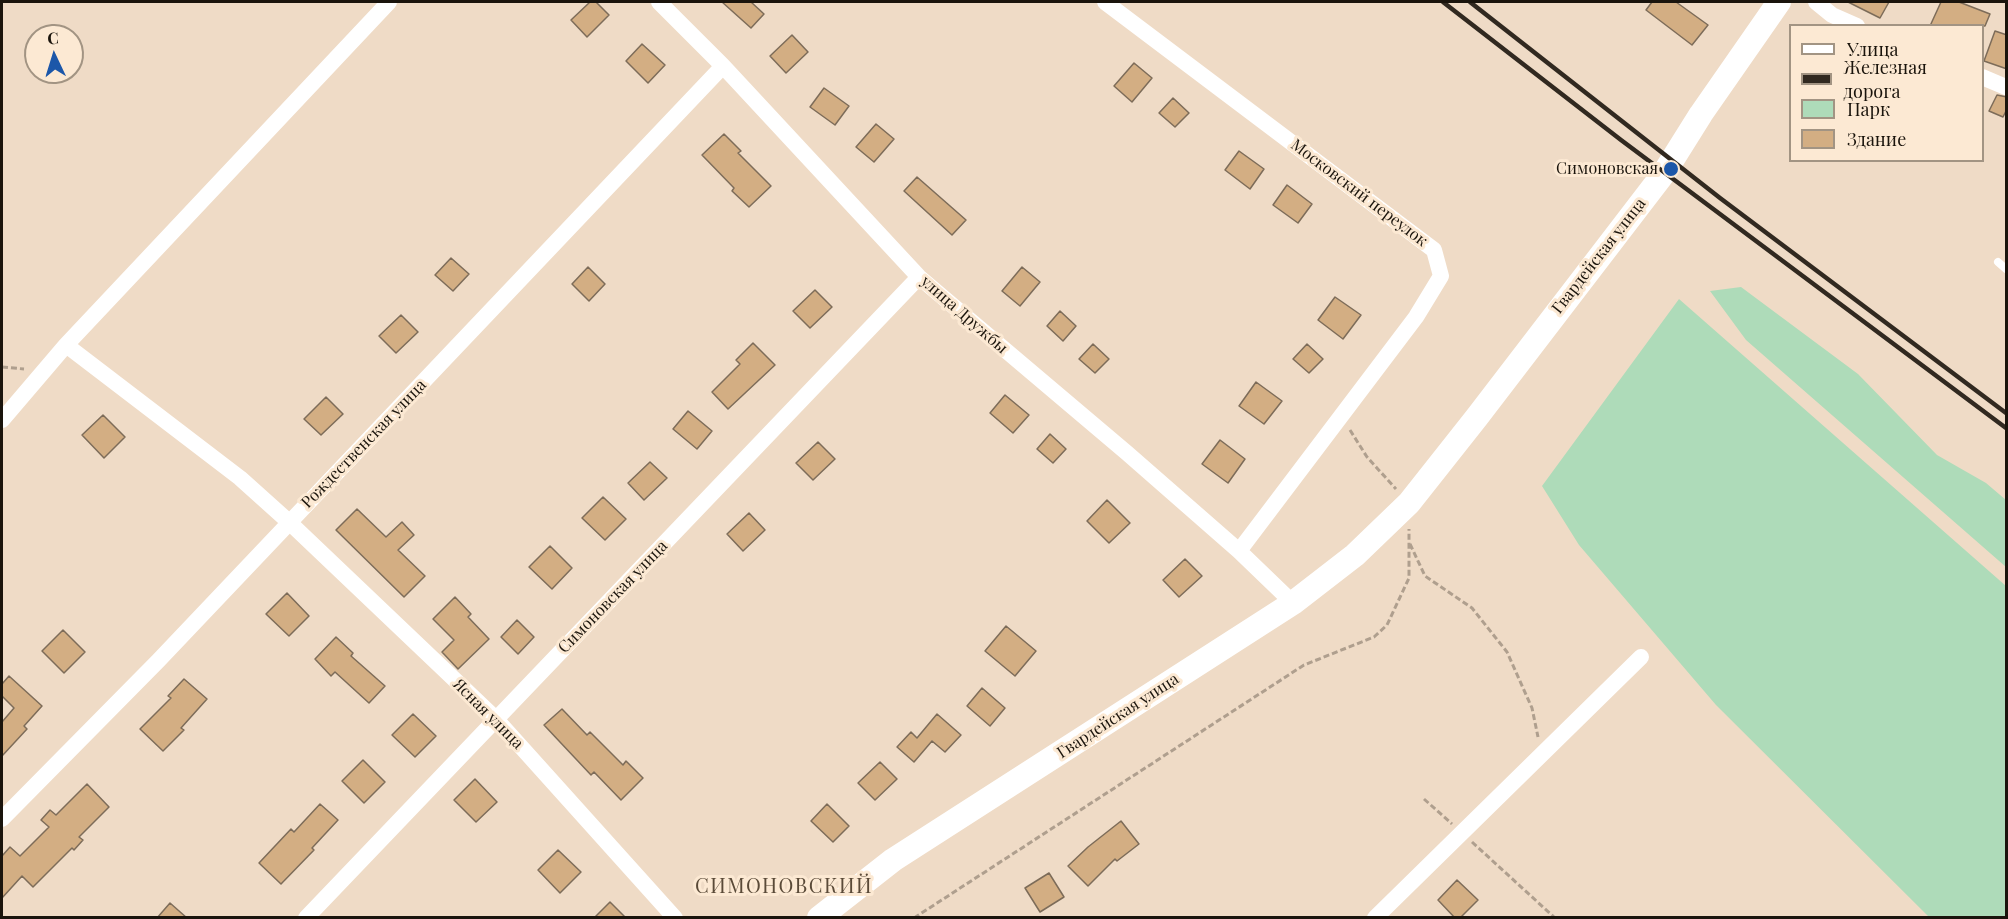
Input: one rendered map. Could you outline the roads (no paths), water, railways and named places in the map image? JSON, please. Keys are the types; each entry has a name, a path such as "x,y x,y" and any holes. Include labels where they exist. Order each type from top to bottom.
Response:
{"street":[{"path":"2,420 66,345 389,2"},
{"name":"улица Дружбы","path":"659,2 723,66 919,277 1239,551 1293,603"},
{"name":"Московский переулок","path":"1105,2 1434,250 1441,276 1416,317 1239,551"},
{"name":"Гвардейская улица","path":"819,918 893,860 1293,603 1355,555 1409,503 1477,417 1664,172 1701,114 1779,2"},
{"path":"1816,2 1832,15 1852,24"},
{"name":"Рождественская улица","path":"2,819 158,661 723,66"},
{"path":"1984,77 2007,87"},
{"name":"Симоновская улица","path":"306,918 919,277"},
{"name":"Ясная улица","path":"66,345 240,478 289,522 496,719 675,918"},
{"path":"1375,918 1641,657"}],"lane":[{"path":"1998,262 2007,269"}],"railway":[{"path":"1443,2 1621,140 2006,428"},
{"path":"1470,2 1720,198 2006,413"}],"place":[{"name":"Симоновская","path":"1671,169"}],"district":[{"name":"СИМОНОВСКИЙ","path":"784,887"}]}
